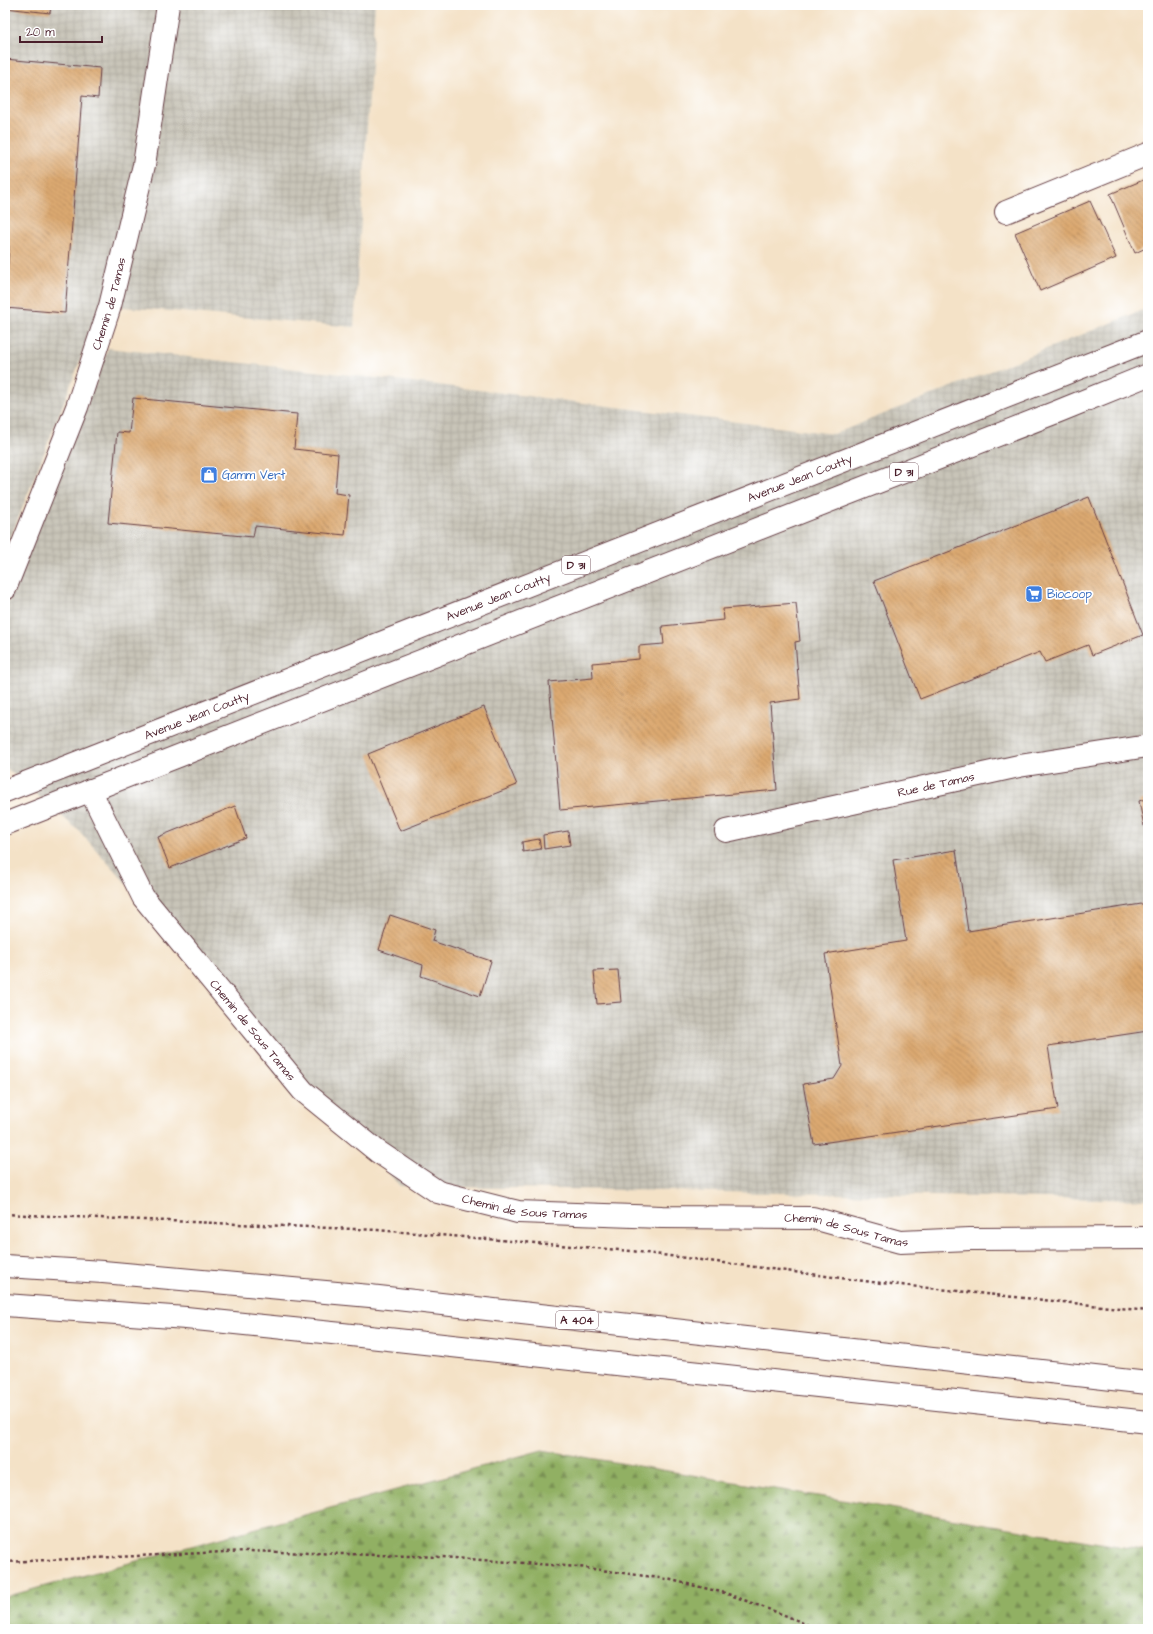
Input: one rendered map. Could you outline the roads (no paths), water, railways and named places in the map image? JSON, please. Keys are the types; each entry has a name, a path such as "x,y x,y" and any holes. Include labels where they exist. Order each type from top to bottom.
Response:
{"main road":[{"name":"Chemin de Tamas","path":"5,589 77,407 110,306 144,165 168,5"},
{"path":"1006,212 1148,154"},
{"name":"Avenue Jean Coutty","path":"5,791 1148,341"},
{"name":"D 31","path":"5,824 1060,411 1148,375"},
{"name":"Rue de Tamas","path":"726,831 1019,766 1148,746"},
{"name":"Chemin de Sous Tamas","path":"90,790 143,897 303,1092 377,1151 438,1192 518,1212 662,1217 812,1218 900,1242 970,1239 1148,1238"},
{"name":"A 404","path":"5,1266 110,1272 363,1296 1148,1383"},
{"path":"5,1305 186,1318 350,1334 1148,1422"}],"place":[{"name":"Gamm Vert","path":"209,475"},
{"name":"Biocoop","path":"1034,594"}]}
